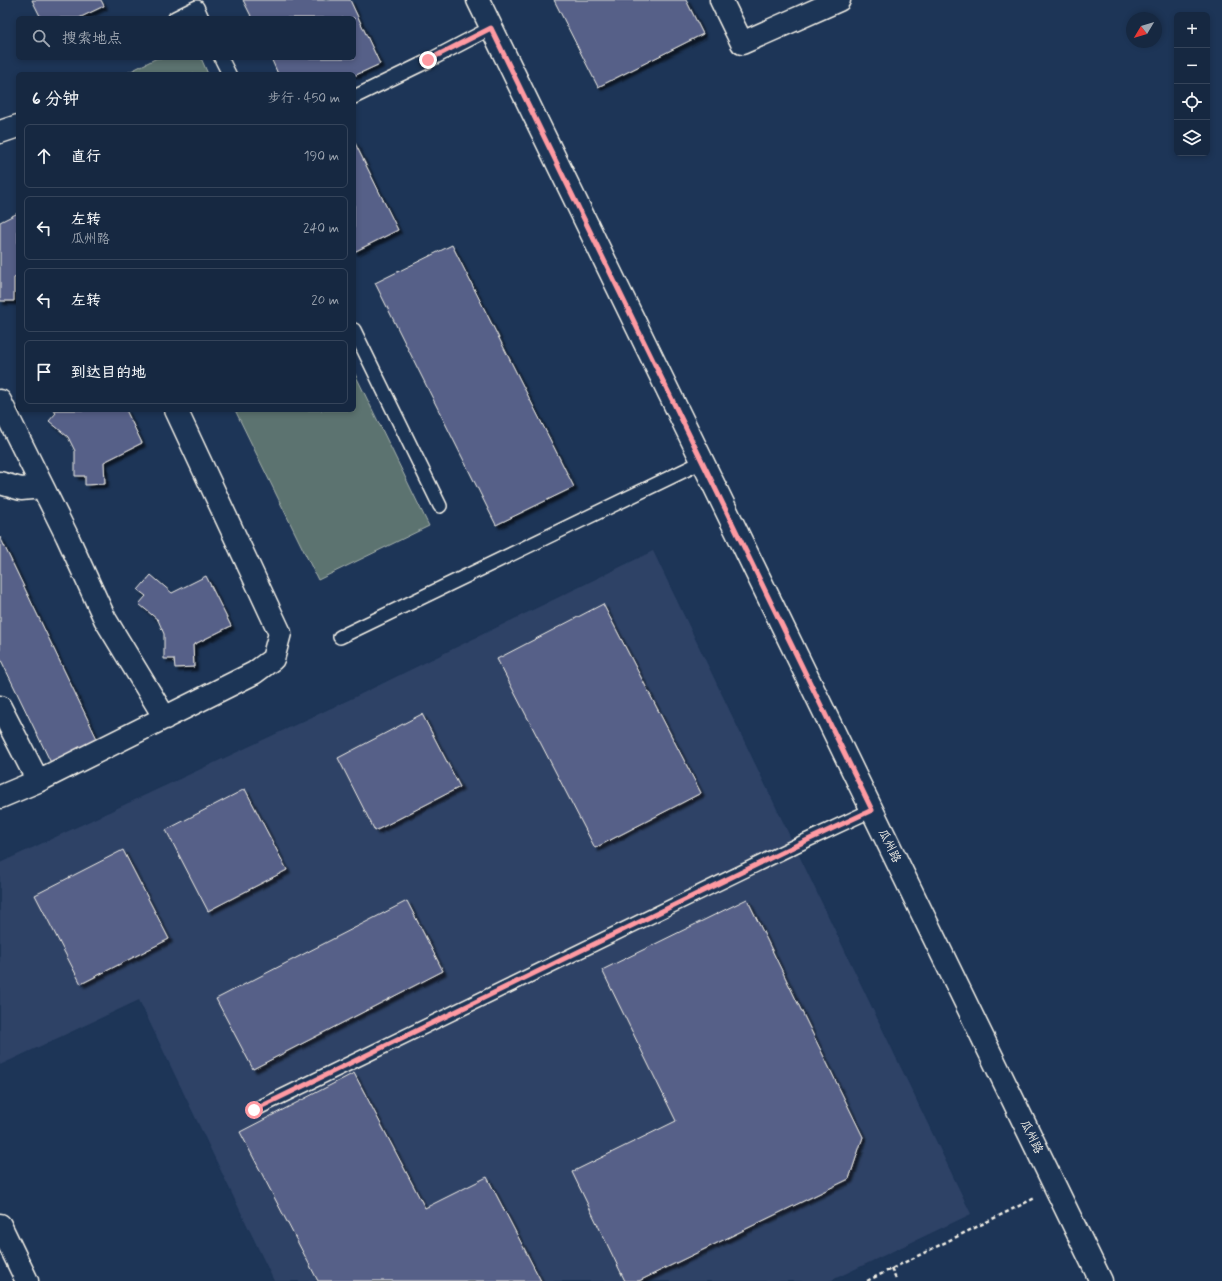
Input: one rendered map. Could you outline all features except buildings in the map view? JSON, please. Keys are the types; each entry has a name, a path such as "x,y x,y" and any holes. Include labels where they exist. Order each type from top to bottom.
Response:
{"street":[{"name":"瓜州路","path":"478,0 1101,1281"},
{"path":"721,0 742,43 839,0"},
{"path":"0,132 16,127"},
{"path":"0,401 67,536 105,619 165,718"},
{"path":"0,797 38,781 254,673 273,658 280,633 177,412"},
{"path":"0,483 21,489 42,487"},
{"path":"0,706 38,781"},
{"path":"0,1225 27,1281"}],"lane":[{"path":"179,16 196,8 201,16"},
{"path":"356,96 491,28"},
{"path":"222,60 228,72"},
{"path":"356,334 440,506"},
{"path":"340,638 702,462"},
{"path":"254,1110 797,845 872,810"}],"path":[{"path":"867,1281 1056,1188"},
{"path":"891,1269 897,1281"}],"shaded area":[{"path":"653,551 971,1214 830,1281 274,1281 139,1000 0,1065 0,863 355,697"}],"green space":[{"path":"153,60 202,60 207,72 129,72"},
{"path":"356,376 429,526 318,580 236,412 356,412"}],"route":[{"path":"254,1110 797,845 872,810 491,28 428,60"}]}
